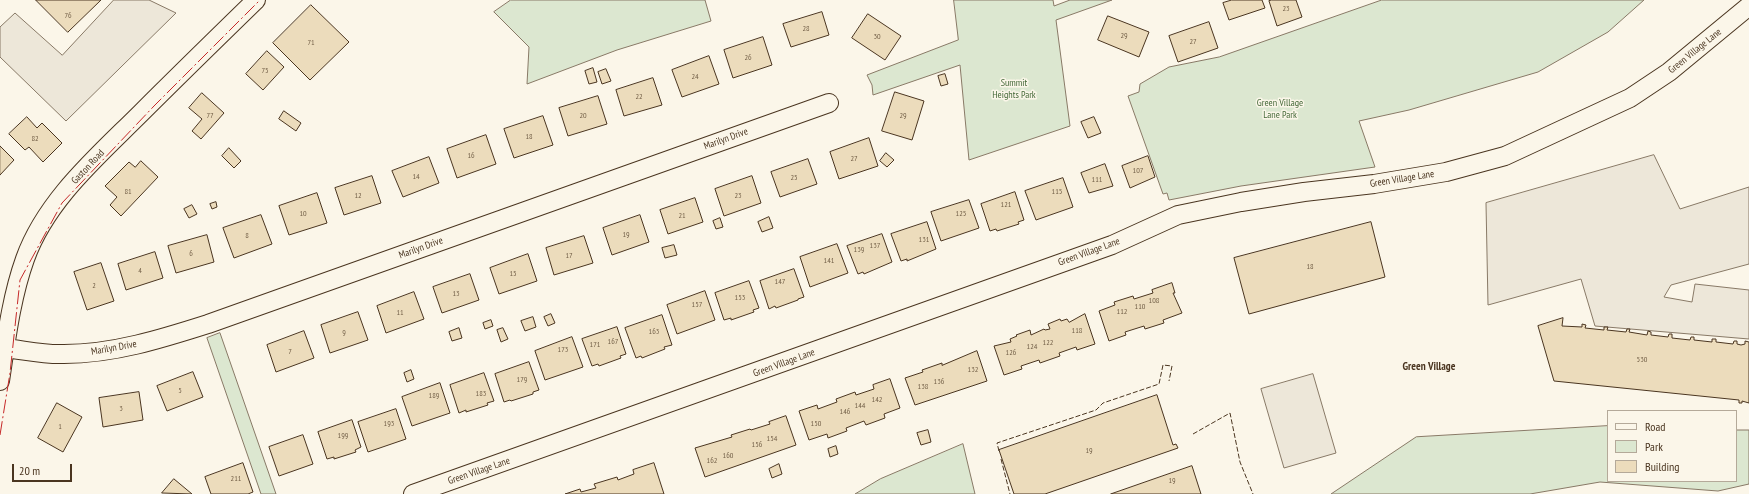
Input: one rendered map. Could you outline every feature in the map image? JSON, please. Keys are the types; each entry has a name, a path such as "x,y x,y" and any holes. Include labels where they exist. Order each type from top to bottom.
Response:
{"street":[{"name":"Gaston Road","path":"0,381 16,290 25,259 36,234 49,213 86,168 256,0"},
{"name":"Green Village Lane","path":"413,494 1112,245 1178,215 1241,202 1304,192 1374,184 1446,172 1505,156 1630,98 1669,72 1749,6"},
{"name":"Marilyn Drive","path":"5,348 62,354 83,354 108,351 152,341 208,324 829,103"}],"green space":[{"path":"511,0 705,0 711,21 617,50 527,84 529,47 494,12"},
{"name":"Summit Heights Park","path":"954,0 1053,0 1054,6 1070,0 1112,0 1056,20 1070,126 969,160 960,65 873,95 872,85 867,75 958,40"},
{"name":"Green Village Lane Park","path":"1382,0 1644,0 1608,32 1538,72 1409,110 1359,121 1375,167 1241,186 1169,200 1167,193 1163,194 1128,96 1139,92 1140,84 1169,67 1219,57"},
{"path":"220,333 276,494 261,494 207,338"},
{"path":"1607,426 1607,482 1737,482 1737,430 1749,430 1749,484 1718,491 1600,482 1530,494 1331,494 1416,437"},
{"path":"963,444 975,494 855,494 880,479"}],"shaded area":[{"path":"114,0 149,0 176,13 66,121 0,57 0,27 15,13 62,55"},
{"path":"1654,155 1680,209 1749,187 1749,264 1671,285 1664,297 1692,302 1695,284 1749,290 1749,339 1595,326 1581,279 1488,305 1486,203"},
{"path":"1313,374 1336,453 1284,468 1261,389"}],"building":[{"path":"36,0 101,0 68,32"},
{"path":"1232,0 1262,0 1265,8 1229,20 1223,3"},
{"path":"1296,0 1302,17 1277,26 1269,1"},
{"path":"311,5 349,42 310,80 273,43"},
{"path":"822,12 829,35 791,47 783,24"},
{"path":"868,14 901,36 885,60 852,38"},
{"path":"1108,16 1149,32 1139,57 1098,40"},
{"path":"1209,22 1218,48 1178,62 1169,36"},
{"path":"763,37 772,65 733,78 724,50"},
{"path":"267,51 284,67 263,90 246,74"},
{"path":"709,56 719,84 682,97 672,70"},
{"path":"593,68 597,82 589,84 585,71"},
{"path":"606,69 611,81 602,84 598,72"},
{"path":"945,74 948,84 941,86 938,76"},
{"path":"653,78 662,105 624,116 616,90"},
{"path":"895,92 924,101 912,140 882,131"},
{"path":"202,93 224,113 201,139 192,131 202,119 189,108"},
{"path":"598,96 607,124 568,136 559,108"},
{"path":"284,111 301,123 296,131 279,119"},
{"path":"543,116 553,145 514,158 504,129"},
{"path":"27,117 37,128 42,123 62,143 43,162 29,147 25,150 9,134"},
{"path":"1094,117 1101,133 1088,138 1081,122"},
{"path":"486,135 496,164 457,178 447,149"},
{"path":"869,138 878,166 839,179 830,152"},
{"path":"0,146 14,160 0,175"},
{"path":"229,148 241,161 234,168 222,156"},
{"path":"886,153 894,160 887,167 880,161"},
{"path":"1148,156 1155,177 1130,188 1122,166"},
{"path":"429,157 439,183 403,197 392,171"},
{"path":"808,159 817,184 780,197 771,172"},
{"path":"141,161 158,177 121,216 110,205 117,197 105,186 129,162 135,167"},
{"path":"1105,164 1113,186 1089,193 1081,173"},
{"path":"372,176 381,203 344,215 335,188"},
{"path":"752,176 761,203 724,216 715,189"},
{"path":"1063,178 1073,207 1036,220 1025,191"},
{"path":"1015,192 1024,220 1018,222 1019,224 997,231 996,229 990,231 981,204"},
{"path":"317,193 327,223 289,235 279,206"},
{"path":"695,198 703,222 668,234 660,210"},
{"path":"969,200 979,228 941,241 931,212"},
{"path":"216,202 217,207 212,209 210,204"},
{"path":"192,205 197,214 189,218 184,209"},
{"path":"261,215 272,244 234,258 223,228"},
{"path":"640,215 649,242 612,255 603,228"},
{"path":"769,217 773,228 762,232 758,222"},
{"path":"720,218 723,227 716,229 713,221"},
{"path":"927,222 936,249 907,261 907,259 901,261 891,234"},
{"path":"1371,222 1385,277 1249,314 1234,258"},
{"path":"882,234 892,262 864,274 863,272 858,274 847,246"},
{"path":"207,235 214,262 176,273 168,246"},
{"path":"584,236 593,263 554,275 546,248"},
{"path":"837,244 848,273 810,287 800,257"},
{"path":"674,245 677,255 665,258 662,248"},
{"path":"155,252 163,278 126,290 118,264"},
{"path":"528,254 537,281 499,294 490,268"},
{"path":"101,263 114,301 87,310 74,272"},
{"path":"794,269 804,297 776,308 775,306 769,309 760,281"},
{"path":"470,274 479,300 442,313 433,287"},
{"path":"749,281 759,308 753,310 754,312 731,320 731,318 724,320 715,293"},
{"path":"1172,283 1175,293 1173,293 1182,313 1163,320 1164,323 1145,329 1144,326 1125,332 1126,335 1109,341 1099,311 1115,305 1114,302 1133,296 1134,299 1153,293 1152,290"},
{"path":"705,291 715,320 677,334 667,305"},
{"path":"414,292 424,319 386,333 377,306"},
{"path":"358,312 368,340 330,353 321,325"},
{"path":"551,314 555,323 548,326 544,317"},
{"path":"1085,314 1095,344 1077,350 1076,347 1059,353 1060,356 1040,363 1039,360 1021,366 1022,369 1004,375 994,346 1011,342 1010,339 1017,336 1016,335 1030,330 1031,335 1044,329 1050,329 1048,324 1060,319 1061,321 1067,319 1069,322"},
{"path":"662,315 672,345 664,347 665,349 642,358 641,356 636,358 625,328"},
{"path":"533,317 536,327 525,331 521,321"},
{"path":"1563,318 1562,326 1582,327 1582,324 1586,325 1585,328 1604,330 1604,327 1608,327 1607,330 1626,332 1627,329 1630,329 1629,332 1647,335 1648,331 1651,332 1651,335 1668,337 1669,334 1672,334 1672,338 1690,340 1691,337 1694,337 1694,340 1712,342 1712,339 1716,339 1716,342 1733,344 1734,341 1737,341 1737,344 1741,345 1745,344 1745,341 1749,342 1749,403 1742,401 1742,403 1739,403 1739,400 1554,381 1538,326"},
{"path":"491,320 493,326 485,329 483,323"},
{"path":"617,327 626,354 620,356 621,358 599,366 598,364 592,366 582,339"},
{"path":"459,328 462,338 452,341 449,332"},
{"path":"503,328 508,339 501,342 497,330"},
{"path":"304,331 314,358 276,372 267,345"},
{"path":"572,337 583,367 545,380 535,351"},
{"path":"977,351 987,381 915,405 905,378 923,372 922,370 942,363 942,365"},
{"path":"529,362 539,390 533,392 533,394 504,402 495,374"},
{"path":"411,370 414,379 407,382 404,373"},
{"path":"193,372 203,397 167,411 157,386"},
{"path":"484,373 494,401 487,403 488,405 459,413 450,385"},
{"path":"890,379 900,408 884,414 885,418 866,425 864,421 846,428 847,431 828,438 827,434 809,440 799,411 817,405 818,409 837,402 836,399 855,392 856,395 874,389 873,385"},
{"path":"440,383 450,413 412,426 402,397"},
{"path":"139,392 143,420 103,427 99,398"},
{"path":"1157,395 1173,445 1176,444 1178,448 1045,494 1014,494 999,450"},
{"path":"57,403 82,417 63,452 38,438"},
{"path":"396,409 406,439 368,452 358,422"},
{"path":"786,416 796,445 705,477 695,448 732,437 731,435 770,424 769,422"},
{"path":"352,420 361,447 355,450 356,452 334,459 334,457 327,459 318,432"},
{"path":"928,430 931,442 921,445 917,433"},
{"path":"303,435 313,464 279,476 269,447"},
{"path":"836,446 838,454 830,457 828,449"},
{"path":"243,463 253,492 248,494 211,494 205,477"},
{"path":"654,463 664,494 565,494 580,489 581,492 596,488 594,484 617,477 618,480 634,474 633,470"},
{"path":"779,464 782,474 772,478 769,469"},
{"path":"1192,466 1201,494 1111,494"},
{"path":"174,479 192,494 162,493"}],"fence":[{"path":"999,451 997,443 1096,410 1103,403 1159,384 1163,365 1172,366 1169,381"},
{"path":"1193,434 1230,413 1240,462 1253,494"},
{"path":"1001,459 1010,494"}],"power":[{"path":"0,435 10,373 20,280 62,203 154,106 260,0"}],"district":[{"name":"Green Village","path":"1429,367"}]}
